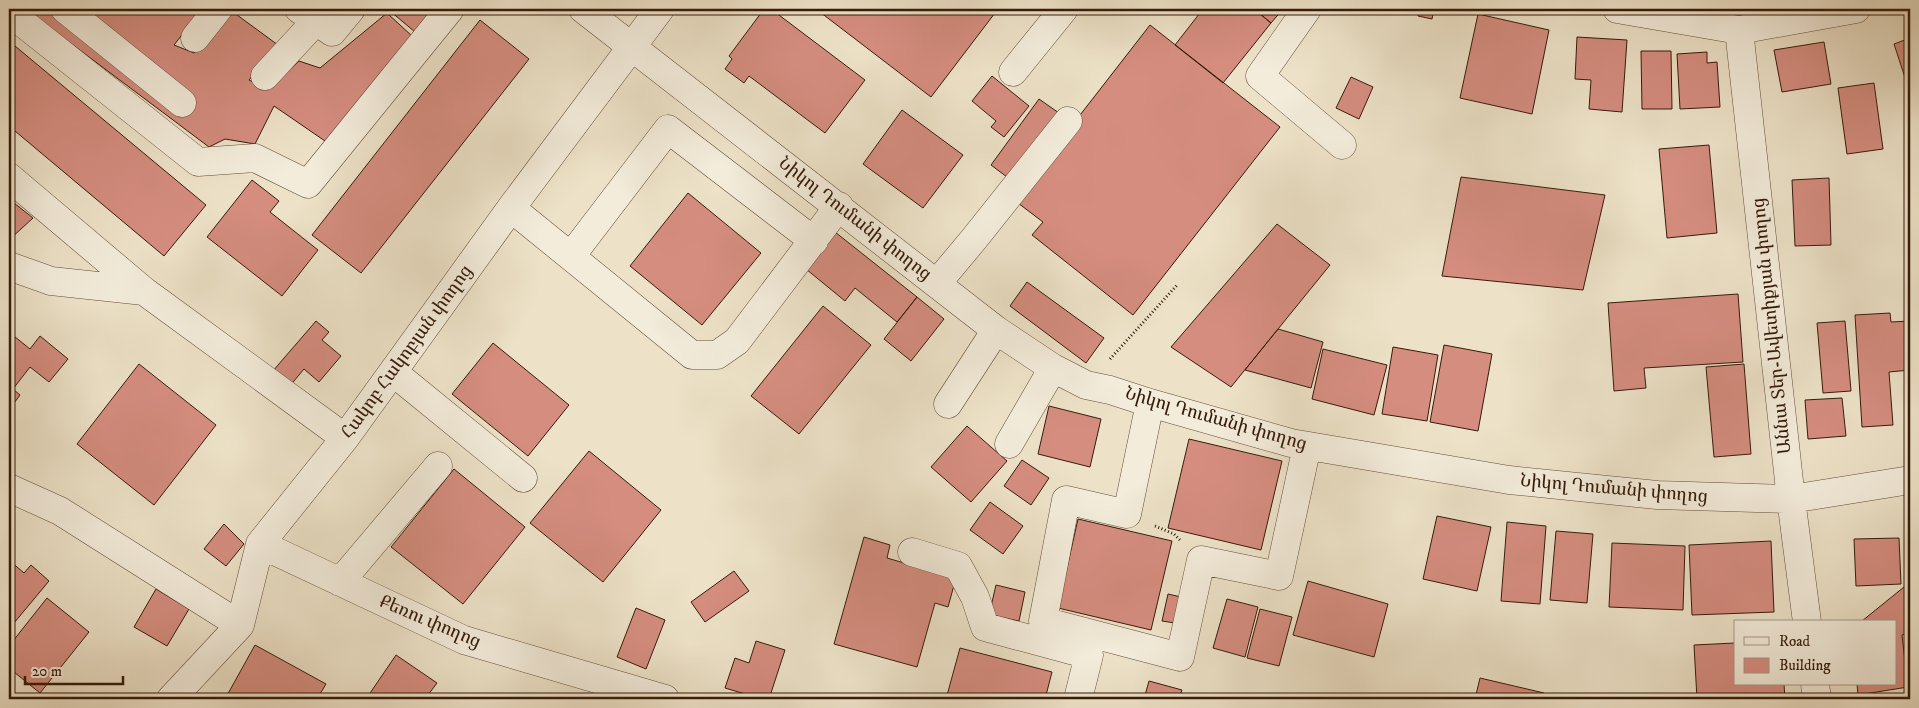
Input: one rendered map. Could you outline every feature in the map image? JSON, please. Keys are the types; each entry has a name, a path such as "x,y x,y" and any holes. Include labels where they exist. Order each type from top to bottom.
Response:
{"street":[{"path":"65,9 182,103"},
{"path":"195,38 218,9"},
{"path":"265,76 307,15 332,32 351,9"},
{"path":"9,12 198,162 255,158 308,184 450,9"},
{"name":"Նիկոլ Դումանի փողոց","path":"583,9 938,282 996,330 1053,368 1086,385 1110,390 1291,443 1509,480 1657,495 1791,500 1910,480"},
{"name":"Հակոբ Հակոբյան փողոց","path":"171,699 240,626 260,544 345,438 511,208 660,9"},
{"path":"1013,72 1064,9"},
{"path":"1307,9 1260,76 1342,145"},
{"path":"1617,9 1739,30 1856,9"},
{"name":"Աննա Տեր-Ավետիքյան փողոց","path":"1739,30 1791,500 1807,620"},
{"path":"938,282 974,240 1068,121"},
{"path":"571,256 668,129 814,241"},
{"path":"9,177 144,291 345,438"},
{"path":"511,208 692,355 717,355 737,341 839,206"},
{"path":"9,266 51,281 144,291"},
{"path":"948,404 996,330"},
{"path":"1008,444 1053,368"},
{"path":"393,372 522,478"},
{"path":"1150,403 1127,514 1066,500 1043,621 1180,657 1201,560 1279,576 1308,446"},
{"path":"340,582 438,466"},
{"path":"9,488 60,511 240,626"},
{"name":"Քեռու փողոց","path":"260,544 464,640 665,699"},
{"path":"912,552 958,566 975,597 985,627 1089,655 1078,699"},
{"path":"1815,686 1817,699"}],"path":[{"path":"1086,385 1178,284"},
{"path":"1127,514 1174,534 1201,560"}],"building":[{"path":"31,9 202,9 174,45 194,53 233,12 278,45 249,80 268,90 299,61 320,68 387,13 412,36 325,141 274,106 255,144 225,139 209,147 29,12"},
{"path":"391,9 434,9 415,32 390,11"},
{"path":"764,9 771,9 865,80 825,133 749,76 744,83 725,69 732,59 729,56"},
{"path":"816,9 998,9 931,97"},
{"path":"1203,9 1254,9 1271,23 1223,83 1175,45"},
{"path":"1254,9 1283,9 1271,23"},
{"path":"1420,9 1434,9 1432,19 1418,16"},
{"path":"1478,14 1549,30 1532,114 1460,98"},
{"path":"480,20 529,59 361,273 312,235"},
{"path":"1150,25 1280,127 1133,315 1032,235 1043,222 1014,200"},
{"path":"1577,37 1627,40 1622,112 1589,109 1591,80 1575,79"},
{"path":"1910,38 1910,93 1894,44"},
{"path":"9,41 206,205 164,256 9,126"},
{"path":"1824,42 1831,84 1782,92 1774,50"},
{"path":"1641,51 1671,51 1672,109 1642,109"},
{"path":"1707,52 1707,63 1717,62 1720,107 1680,109 1677,54"},
{"path":"992,76 1029,106 1004,137 991,127 996,121 972,101"},
{"path":"1351,77 1373,87 1359,119 1336,108"},
{"path":"1874,83 1883,149 1847,154 1838,88"},
{"path":"1039,99 1059,113 1011,180 991,165"},
{"path":"902,110 963,155 923,208 863,164"},
{"path":"1709,145 1717,233 1667,238 1659,149"},
{"path":"1461,177 1605,195 1583,290 1442,276"},
{"path":"1829,178 1831,245 1795,246 1792,180"},
{"path":"252,180 279,201 270,212 318,250 282,296 207,237"},
{"path":"688,193 761,253 702,325 630,266"},
{"path":"9,199 33,218 10,239 9,238"},
{"path":"1277,224 1330,265 1231,387 1171,347"},
{"path":"835,232 917,297 897,322 855,288 845,301 806,269"},
{"path":"1027,282 1104,338 1086,363 1010,306"},
{"path":"1738,294 1743,362 1644,368 1646,388 1614,391 1608,303"},
{"path":"917,297 944,319 911,361 884,339"},
{"path":"823,306 871,345 799,434 751,396"},
{"path":"1890,313 1891,322 1910,321 1910,370 1889,372 1893,425 1862,427 1855,315"},
{"path":"316,321 329,332 322,340 341,356 319,382 304,369 289,387 272,372"},
{"path":"1845,321 1851,391 1823,393 1817,323"},
{"path":"1278,329 1323,342 1311,388 1245,370"},
{"path":"9,332 30,349 40,336 68,359 49,382 30,367 13,389 20,395 9,410"},
{"path":"493,343 569,405 528,456 452,394"},
{"path":"1444,345 1492,354 1478,431 1430,422"},
{"path":"1393,347 1438,355 1427,421 1382,414"},
{"path":"1323,349 1387,365 1374,415 1312,399"},
{"path":"139,364 216,425 154,505 77,444"},
{"path":"1744,364 1751,454 1714,457 1706,367"},
{"path":"1842,398 1846,436 1808,439 1805,400"},
{"path":"1049,406 1101,419 1090,467 1038,454"},
{"path":"967,426 1007,461 971,502 931,467"},
{"path":"1189,439 1282,461 1261,550 1168,528"},
{"path":"589,451 661,510 603,582 530,523"},
{"path":"1022,460 1049,478 1031,505 1004,486"},
{"path":"454,469 525,527 463,604 391,547"},
{"path":"990,502 1023,526 1003,554 970,530"},
{"path":"1437,516 1491,527 1477,591 1423,579"},
{"path":"1078,519 1172,541 1151,630 1058,608"},
{"path":"1507,522 1546,526 1540,604 1501,601"},
{"path":"224,524 244,544 226,566 204,549"},
{"path":"1556,531 1593,534 1587,603 1550,600"},
{"path":"864,537 890,545 887,558 956,578 948,607 935,603 917,667 834,644"},
{"path":"1899,538 1901,584 1856,586 1854,539"},
{"path":"1771,541 1774,612 1692,615 1689,545"},
{"path":"1612,543 1685,546 1683,610 1609,607"},
{"path":"9,560 24,573 31,565 49,581 9,629"},
{"path":"734,571 749,591 705,622 691,602"},
{"path":"1308,581 1388,604 1374,657 1293,635"},
{"path":"996,585 1025,592 1019,621 989,615"},
{"path":"1904,587 1910,587 1910,632 1902,635 1908,687 1858,695 1857,686 1896,686 1896,620 1863,620"},
{"path":"156,589 189,609 167,646 134,627"},
{"path":"1168,594 1181,597 1175,623 1162,621"},
{"path":"47,598 89,632 40,693 9,668 9,646"},
{"path":"1227,599 1258,607 1245,657 1213,648"},
{"path":"636,608 665,620 646,669 617,657"},
{"path":"1260,609 1292,617 1279,666 1247,658"},
{"path":"756,641 785,650 769,699 762,699 725,688 735,658 749,663"},
{"path":"1734,643 1734,686 1784,686 1785,699 1697,699 1694,645"},
{"path":"255,645 326,684 317,699 225,699"},
{"path":"960,648 1052,672 1045,699 946,699"},
{"path":"396,655 437,683 425,699 366,699"},
{"path":"1480,678 1544,693 1542,699 1475,699"},
{"path":"1149,681 1182,690 1179,699 1144,699"},
{"path":"1910,694 1910,699 1869,699"}]}
